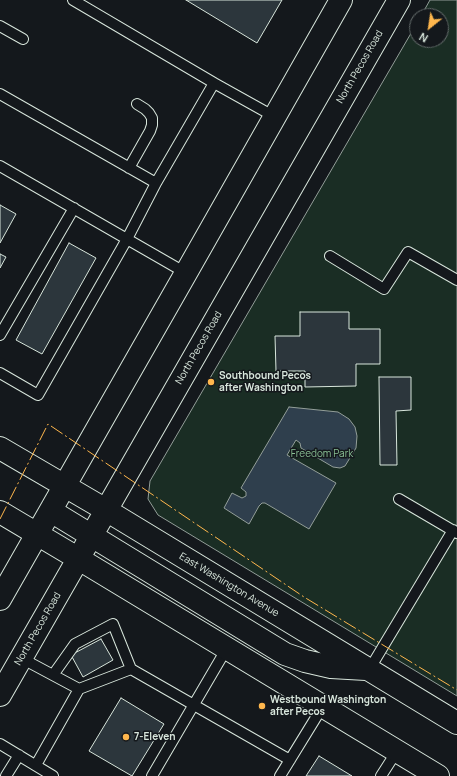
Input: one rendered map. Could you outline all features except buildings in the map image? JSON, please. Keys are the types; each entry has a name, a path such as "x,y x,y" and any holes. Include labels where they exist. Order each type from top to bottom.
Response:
{"main road":[{"path":"0,599 341,0"},
{"name":"North Pecos Road","path":"0,696 399,0"},
{"name":"East Washington Avenue","path":"0,448 106,510 457,723"},
{"path":"51,511 285,654 305,661 331,667 369,670"},
{"path":"0,512 79,558 397,751 426,773"}],"lane":[{"path":"73,0 275,117"},
{"path":"0,26 23,39"},
{"path":"0,373 38,395 214,83"},
{"path":"0,94 156,184"},
{"path":"129,168 152,125 152,118 149,113 137,104"},
{"path":"0,166 186,273"},
{"path":"0,335 74,208"},
{"path":"330,256 384,289 408,252 457,280"},
{"path":"369,670 455,532 399,499"},
{"path":"53,675 75,644 113,624 131,669 290,760"},
{"path":"152,776 227,648"},
{"path":"21,658 79,689"},
{"path":"36,765 79,689 131,669"},
{"path":"280,776 323,706"},
{"path":"0,744 53,776"},
{"path":"382,776 397,751"},
{"path":"6,776 18,755"}],"green space":[{"name":"Freedom Park","path":"430,0 457,0 457,696 158,515 148,499 150,481 409,37 409,48 449,48 449,8 426,8"}],"water":[{"path":"289,407 338,412 349,419 355,427 357,436 356,448 345,466 340,468 333,467 301,448 300,443 296,440 287,455 336,483 309,529 265,503 262,503 259,506 249,524 224,508 232,493 242,498 246,496 246,492 241,488"}],"power":[{"path":"0,519 48,424 304,597 457,690"}],"place":[{"name":"Southbound Pecos after Washington","path":"211,382"},
{"name":"Westbound Washington after Pecos","path":"262,706"},
{"name":"7-Eleven","path":"126,737"}]}
